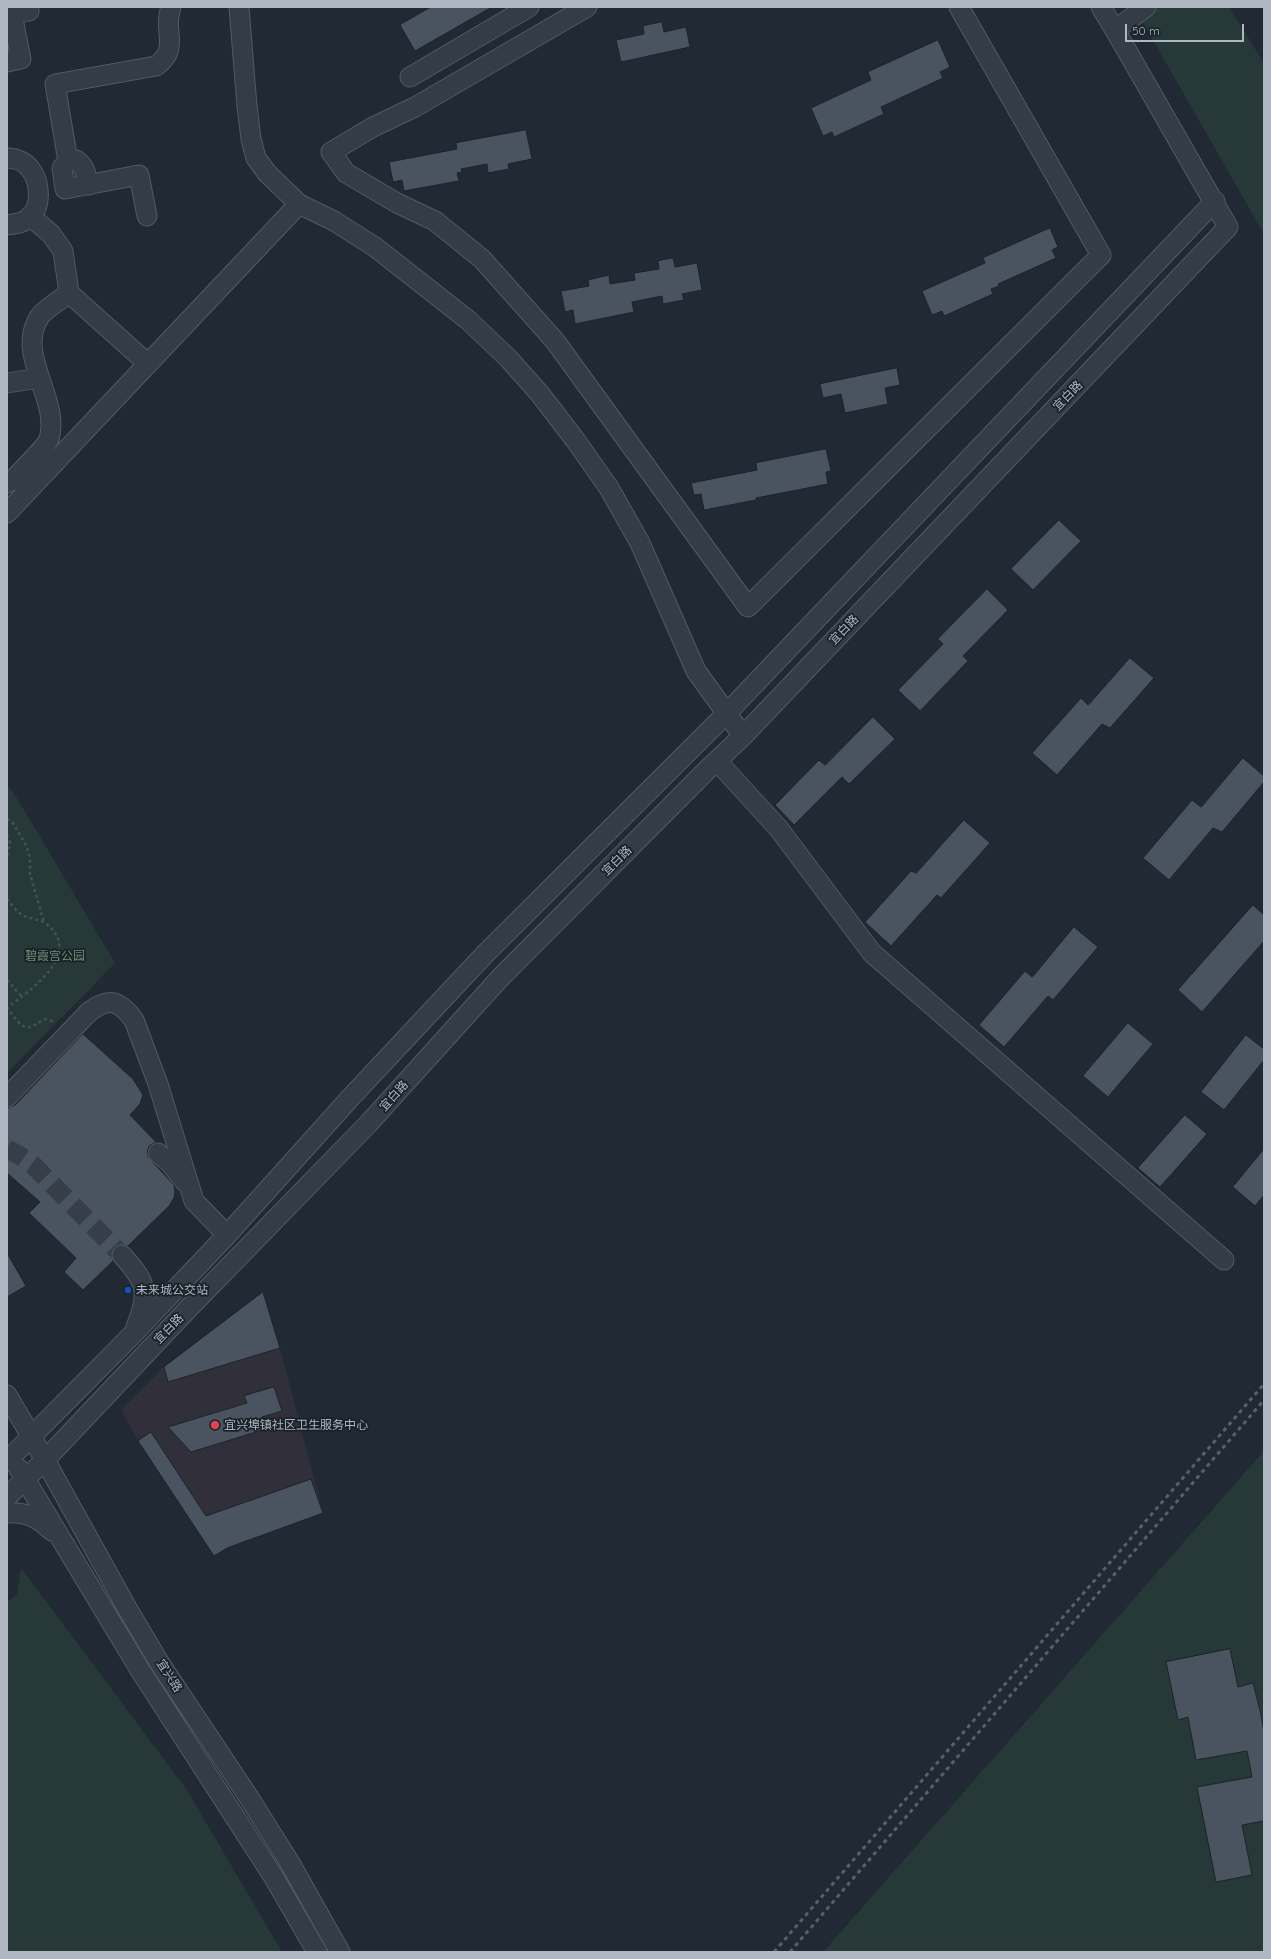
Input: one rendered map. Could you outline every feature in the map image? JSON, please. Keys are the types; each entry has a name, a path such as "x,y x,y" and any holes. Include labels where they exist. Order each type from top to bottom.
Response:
{"street":[{"path":"68,161 55,84 156,66 167,56 170,48 169,18 171,7"},
{"path":"239,7 247,106 251,139 256,158 268,173 299,204 334,221 375,247 468,320 508,358 540,394 576,441 609,488 640,543 696,671 743,736"},
{"path":"410,78 529,7"},
{"path":"587,7 415,107 373,127 332,152 346,173 397,203 435,221 482,259 555,341 748,608 1101,255 959,7"},
{"path":"9,1455 31,1436 134,1334 227,1235 351,1097 485,954 726,714 1215,202 1101,7"},
{"path":"1115,30 1146,7"},
{"path":"7,62 21,59 16,12"},
{"path":"7,158 25,163 32,170 37,186 38,201 36,209 30,216 21,222 7,225"},
{"path":"89,185 85,170 76,160 68,161 62,168 65,189 89,185 139,175 147,216"},
{"path":"37,186 64,181"},
{"name":"宜白路","path":"7,1497 45,1460 186,1311 369,1123 500,978 743,736 1228,227 1215,202"},
{"path":"7,513 147,363 299,204"},
{"path":"30,216 51,234 64,251 69,293 147,363"},
{"path":"7,483 13,480 49,440 51,422 39,378 33,347 32,330 41,314 69,293"},
{"path":"7,383 39,378"},
{"path":"717,761 779,829 872,953 1224,1260"},
{"path":"7,1097 67,1034 100,1005 108,1002 117,1004 127,1011 134,1020 158,1084 194,1201 227,1235"},
{"path":"158,1153 170,1163 189,1187"},
{"path":"122,1255 141,1279 144,1289 145,1299 143,1308 134,1334"},
{"name":"宜兴路","path":"7,1395 151,1648 248,1796 290,1864 340,1952"},
{"name":"宜兴路","path":"9,1455 20,1483 61,1538 137,1664 273,1876 317,1952"},
{"path":"20,1483 51,1492 61,1500 80,1522"},
{"path":"7,1513 26,1513 37,1518 61,1538"}],"path":[{"path":"7,819 13,823 26,845 30,858 30,874 44,922"},
{"path":"7,835 10,843 7,858"},
{"path":"7,899 21,914 44,922 56,933 59,942 59,952 47,975 22,997 7,1007 19,1023 25,1026 29,1027 46,1019 52,1020 67,1034"},
{"path":"7,980 22,997"}],"shaded area":[{"name":"宜兴埠镇社区卫生服务中心","path":"263,1292 280,1348 323,1513 227,1548 214,1556 138,1441 121,1410 164,1367"}],"green space":[{"path":"1134,7 1229,7 1264,63 1264,234"},
{"name":"碧霞宫公园","path":"7,784 20,803 115,963 7,1073"},
{"path":"1264,1451 1264,1952 823,1952"},
{"path":"21,1568 187,1790 282,1952 7,1952 7,1602 17,1594"}],"building":[{"path":"431,7 492,7 415,51 400,25"},
{"path":"662,22 664,32 686,27 690,47 621,62 616,40 644,34 643,26"},
{"path":"938,40 950,67 940,72 943,78 881,107 884,114 834,137 832,132 823,136 811,108 871,80 868,72"},
{"path":"526,130 532,159 508,164 509,169 488,173 487,164 461,169 462,172 457,173 459,181 404,191 402,180 393,182 389,162 457,149 456,143"},
{"path":"1050,228 1058,247 1052,250 1056,258 998,284 999,286 991,289 993,294 944,316 942,311 932,315 922,291 985,263 983,258"},
{"path":"673,258 675,267 697,263 702,290 682,294 684,300 663,304 662,296 632,302 634,312 575,324 573,310 565,312 561,291 589,286 588,280 609,275 610,284 635,280 634,273 659,269 658,261"},
{"path":"897,368 900,385 885,388 888,404 845,413 841,394 823,398 820,384"},
{"path":"826,449 831,471 826,472 828,484 704,510 701,494 694,495 691,483 757,470 756,463"},
{"path":"1059,520 1081,541 1033,590 1011,569"},
{"path":"987,589 1008,610 963,656 968,661 920,711 898,690 943,644 938,639"},
{"path":"1130,658 1154,678 1110,728 1102,724 1057,775 1032,753 1081,698 1088,705"},
{"path":"873,717 895,739 849,784 842,777 794,825 775,805 819,760 825,765"},
{"path":"1243,758 1264,776 1264,782 1222,832 1213,828 1169,880 1143,858 1192,800 1201,807"},
{"path":"964,820 990,843 941,898 937,895 891,946 865,922 911,871 916,873"},
{"path":"1253,905 1264,915 1264,941 1202,1012 1178,990"},
{"path":"1074,927 1098,947 1053,1000 1048,996 1004,1047 979,1025 1025,971 1032,977"},
{"path":"1128,1023 1153,1044 1108,1097 1083,1076"},
{"path":"83,1034 133,1079 143,1095 140,1104 130,1115 156,1142 149,1146 147,1152 148,1157 174,1185 175,1192 174,1198 169,1206 128,1246 120,1244 115,1247 112,1252 113,1261 83,1290 64,1272 76,1258 29,1213 40,1202 7,1173 7,1108 15,1105"},
{"path":"1246,1035 1264,1049 1264,1060 1224,1110 1201,1092"},
{"path":"1185,1115 1207,1134 1160,1187 1138,1168"},
{"path":"1264,1149 1264,1195 1255,1206 1233,1187"},
{"path":"7,1253 26,1286 7,1297"},
{"path":"263,1292 280,1348 168,1382 164,1367"},
{"path":"274,1387 282,1411 262,1417 266,1429 191,1452 168,1427 247,1403 244,1396"},
{"path":"151,1432 206,1516 311,1479 323,1513 227,1548 214,1556 138,1441"},
{"path":"1230,1649 1238,1687 1253,1683 1260,1710 1264,1732 1264,1821 1242,1825 1252,1875 1216,1882 1197,1787 1252,1777 1247,1751 1196,1760 1188,1717 1178,1720 1166,1662"}],"tunnel":[{"path":"7,1149 33,1165 122,1255"}],"railway":[{"path":"774,1952 1264,1384"},
{"path":"790,1952 1264,1400"}],"place":[{"name":"未来城公交站","path":"128,1290"},
{"name":"宜兴埠镇社区卫生服务中心","path":"215,1425"}]}
